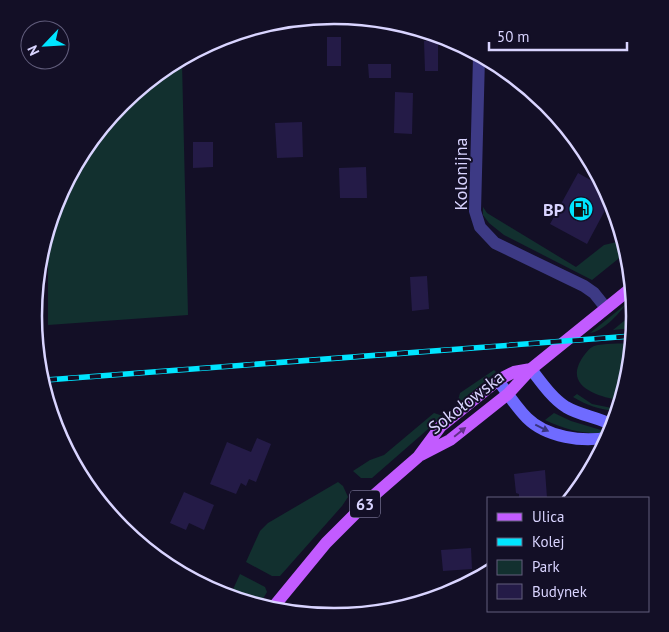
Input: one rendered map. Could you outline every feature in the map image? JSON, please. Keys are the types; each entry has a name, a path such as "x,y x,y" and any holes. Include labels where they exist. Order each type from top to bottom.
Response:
{"main road":[{"name":"Sokołowska","path":"418,456 450,440 508,394 531,369 626,293"},
{"name":"Sokołowska","path":"277,603 316,555 358,511 418,456 441,426 498,380 514,372 531,369"},
{"path":"531,369 556,399 566,407 607,422"},
{"path":"498,380 526,418 543,429 574,438 600,439"}],"street":[{"name":"Kolonijna","path":"479,62 475,211 480,227 495,243 584,286 594,293 606,308"}],"green space":[{"path":"182,67 188,315 48,325 48,259 64,204 72,187 81,170 115,123 142,96"},
{"path":"483,207 487,213 576,267 604,245 617,242 621,257 592,280 504,235 489,223 483,215"},
{"path":"626,304 605,326 590,333"},
{"path":"627,319 626,329 613,330"},
{"path":"625,343 615,399 586,389 577,377 577,369 582,358 590,348 602,344"},
{"path":"494,370 496,372 460,402 458,400 460,393"},
{"path":"577,394 592,404 612,408 611,410 588,405 573,397"},
{"path":"434,413 443,416 372,478 361,478 353,471 370,460 384,455"},
{"path":"554,413 571,421 601,430 603,433 588,433 573,430 545,420"},
{"path":"338,482 343,486 348,497 280,576 272,576 246,562 260,531 268,523"},
{"path":"240,574 265,587 267,592 263,599 233,590"}],"building":[{"path":"327,37 341,37 341,66 327,66"},
{"path":"432,40 438,43 438,71 425,71 424,41"},
{"path":"368,64 391,64 391,78 369,78"},
{"path":"395,92 413,93 412,134 394,133"},
{"path":"302,122 303,157 277,158 275,123"},
{"path":"193,142 213,142 213,167 193,168"},
{"path":"366,167 367,198 340,198 339,168"},
{"path":"578,173 594,182 606,208 587,244 550,224"},
{"path":"427,276 429,309 412,311 410,277"},
{"path":"257,438 271,444 256,482 249,479 246,486 241,483 236,494 210,484 227,442 251,452"},
{"path":"545,470 547,497 519,497 519,494 516,493 514,474"},
{"path":"184,492 214,505 204,530 189,523 186,530 170,523"},
{"path":"471,548 472,569 443,571 441,550"}],"railway":[{"path":"49,380 626,336"}],"place":[{"name":"BP","path":"581,209"}]}
